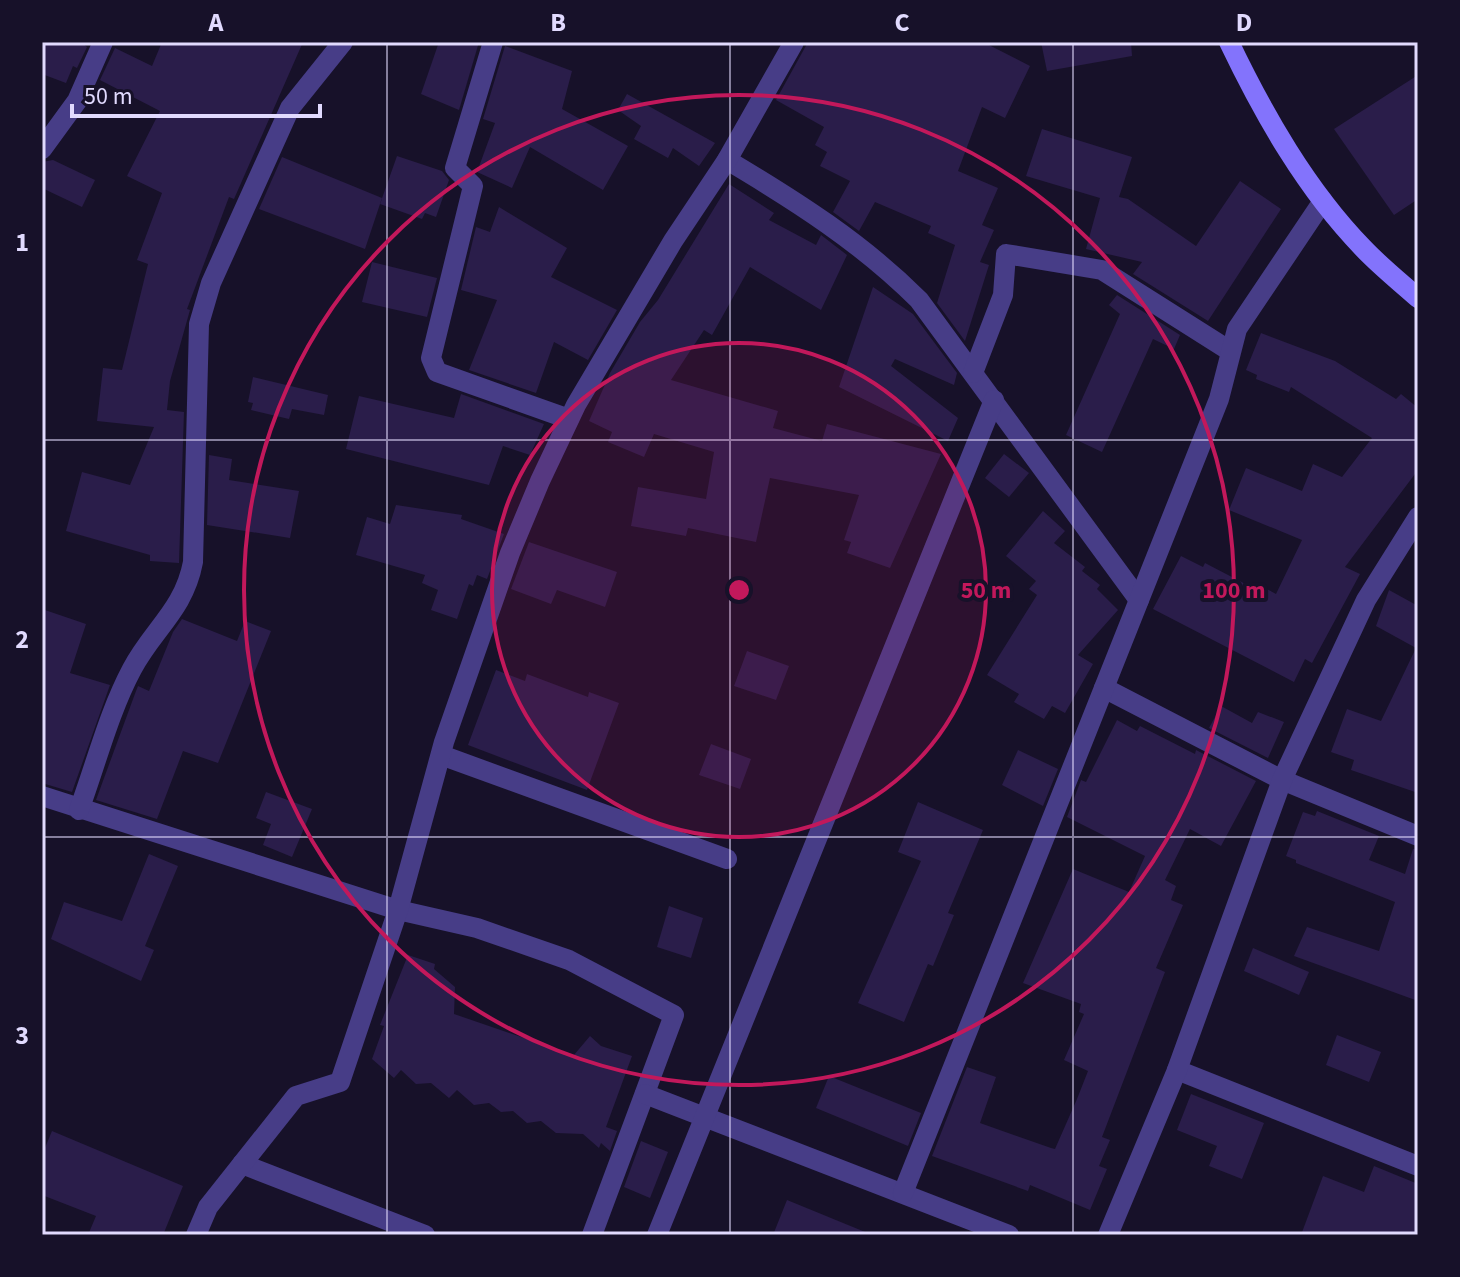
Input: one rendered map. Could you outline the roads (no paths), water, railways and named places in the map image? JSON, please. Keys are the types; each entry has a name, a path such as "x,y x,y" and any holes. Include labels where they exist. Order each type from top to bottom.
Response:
{"street":[{"path":"42,149 77,101 103,42"},
{"path":"79,810 132,670 178,607 189,583 193,562 199,324 211,283 290,108 343,42"},
{"path":"493,42 455,168 473,186 431,358 437,372 569,419"},
{"path":"196,1235 208,1207 296,1096 340,1082 398,910 441,755 510,553 569,419 673,241 727,160 794,42"},
{"path":"1229,42 1274,126 1323,201 1364,249 1418,298"},
{"path":"727,160 806,207 880,261 919,300 1139,600"},
{"path":"903,1193 1219,399 1237,329 1323,201"},
{"path":"973,373 1003,295 1006,254 1102,270 1230,351"},
{"path":"657,1235 994,400"},
{"path":"1108,1235 1177,1070 1282,780 1366,600 1418,517"},
{"path":"1104,688 1282,780 1418,836"},
{"path":"441,755 727,859"},
{"path":"42,796 398,910 477,928 569,960 674,1015 592,1235"},
{"path":"1177,1070 1418,1166"},
{"path":"645,1094 1009,1235"},
{"path":"242,1164 425,1235"}]}
